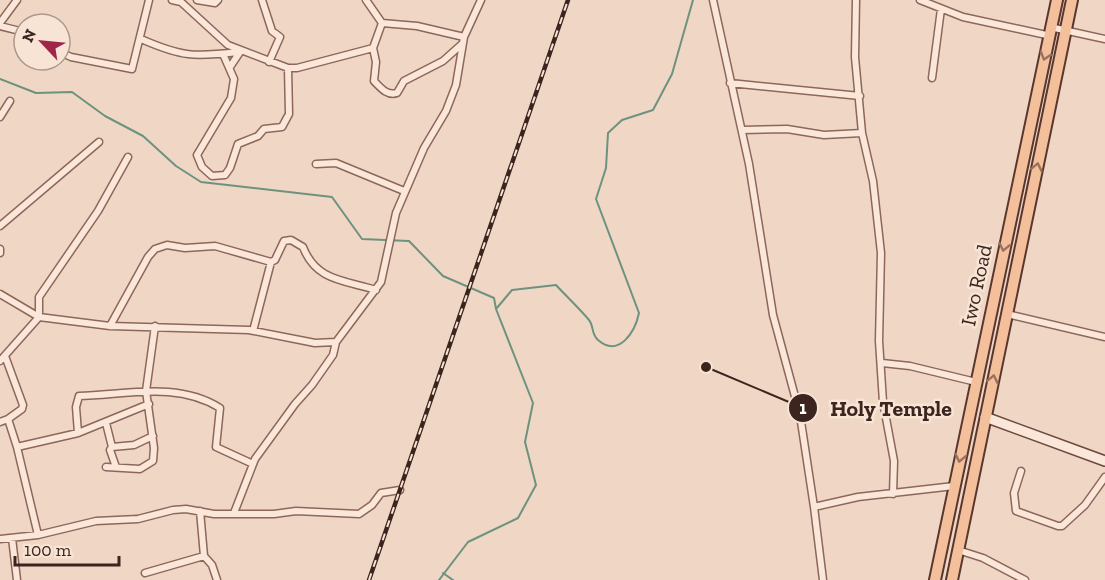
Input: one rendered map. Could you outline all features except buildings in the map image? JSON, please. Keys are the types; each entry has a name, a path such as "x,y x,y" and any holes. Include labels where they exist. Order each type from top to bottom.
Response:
{"main road":[{"name":"Iwo Road","path":"935,580 1040,72 1057,0"},
{"name":"Iwo Road","path":"952,580 1072,0"}],"street":[{"path":"0,25 16,0"},
{"path":"72,57 132,69 149,0"},
{"path":"172,0 184,1 188,9 218,38 240,52 288,68 297,68 373,48"},
{"path":"188,9 195,0 214,3 218,0"},
{"path":"262,0 272,32 280,37 269,62"},
{"path":"366,0 382,23"},
{"path":"234,513 253,464 333,355 336,342 376,290 386,267 389,237 404,191 424,147 446,111 456,85 463,40 481,0"},
{"path":"713,0 742,130 773,315 800,415 823,580"},
{"path":"856,0 855,57 862,133 879,217 882,267 878,315 883,402 894,461 892,494"},
{"path":"920,0 963,17 1050,32 1066,30 1105,39"},
{"path":"932,78 941,9"},
{"path":"382,23 417,26 463,40"},
{"path":"382,23 373,48 376,62 374,81 393,94 397,93 405,81 443,61 463,40"},
{"path":"141,39 176,54 197,57 240,52"},
{"path":"230,67 240,52"},
{"path":"223,54 234,79 231,98 197,155 202,167 212,176 225,175 230,168 234,148 238,144 258,136 264,129 280,128 284,124 289,114 288,68"},
{"path":"730,83 860,96"},
{"path":"0,117 10,101"},
{"path":"742,130 787,129 824,135 862,133"},
{"path":"0,226 99,142"},
{"path":"0,422 22,409 23,405 3,359 8,350 39,317 39,297 98,211 128,157"},
{"path":"316,165 336,163 404,191"},
{"path":"253,330 271,262 275,260 284,241 291,240 303,247 308,261 320,273 376,290"},
{"path":"110,326 148,257 160,247 215,246 271,262"},
{"path":"0,294 39,317 110,326 253,330 315,343 336,342"},
{"path":"1007,314 1105,338"},
{"path":"106,467 130,470 148,465 154,455 146,391 155,326"},
{"path":"882,363 910,366 976,382"},
{"path":"78,433 76,406 78,396 146,391 177,393 211,401 220,408 216,447 253,464"},
{"path":"17,447 78,433 149,404"},
{"path":"985,417 1105,461"},
{"path":"8,419 38,535"},
{"path":"106,423 112,447 110,450 116,467"},
{"path":"112,447 134,445 153,436"},
{"path":"1021,471 1014,493 1016,511 1058,526 1085,505 1105,477"},
{"path":"814,507 858,497 954,486"},
{"path":"0,539 38,535 96,520 138,519 172,510 214,514 273,514 296,511 359,514 372,505 381,493 400,490"},
{"path":"200,511 204,556 212,565 217,580"},
{"path":"12,538 17,580"},
{"path":"958,550 983,558 1025,580"},
{"path":"145,573 204,556"}],"waterway":[{"path":"439,580 468,542 518,518 536,485 525,442 533,403 496,309 512,290 556,285 589,320 596,338 606,345 619,344 630,335 634,328 639,313 596,199 606,168 608,133 622,120 653,110 672,74 693,0"},
{"path":"0,79 36,93 72,92 105,116 143,136 176,166 201,182 332,197 362,239 409,241 443,276 494,298 496,309"},
{"path":"443,573 453,580"}],"railway":[{"path":"369,580 568,0"}],"place":[{"name":"Holy Temple","path":"706,367"}]}
